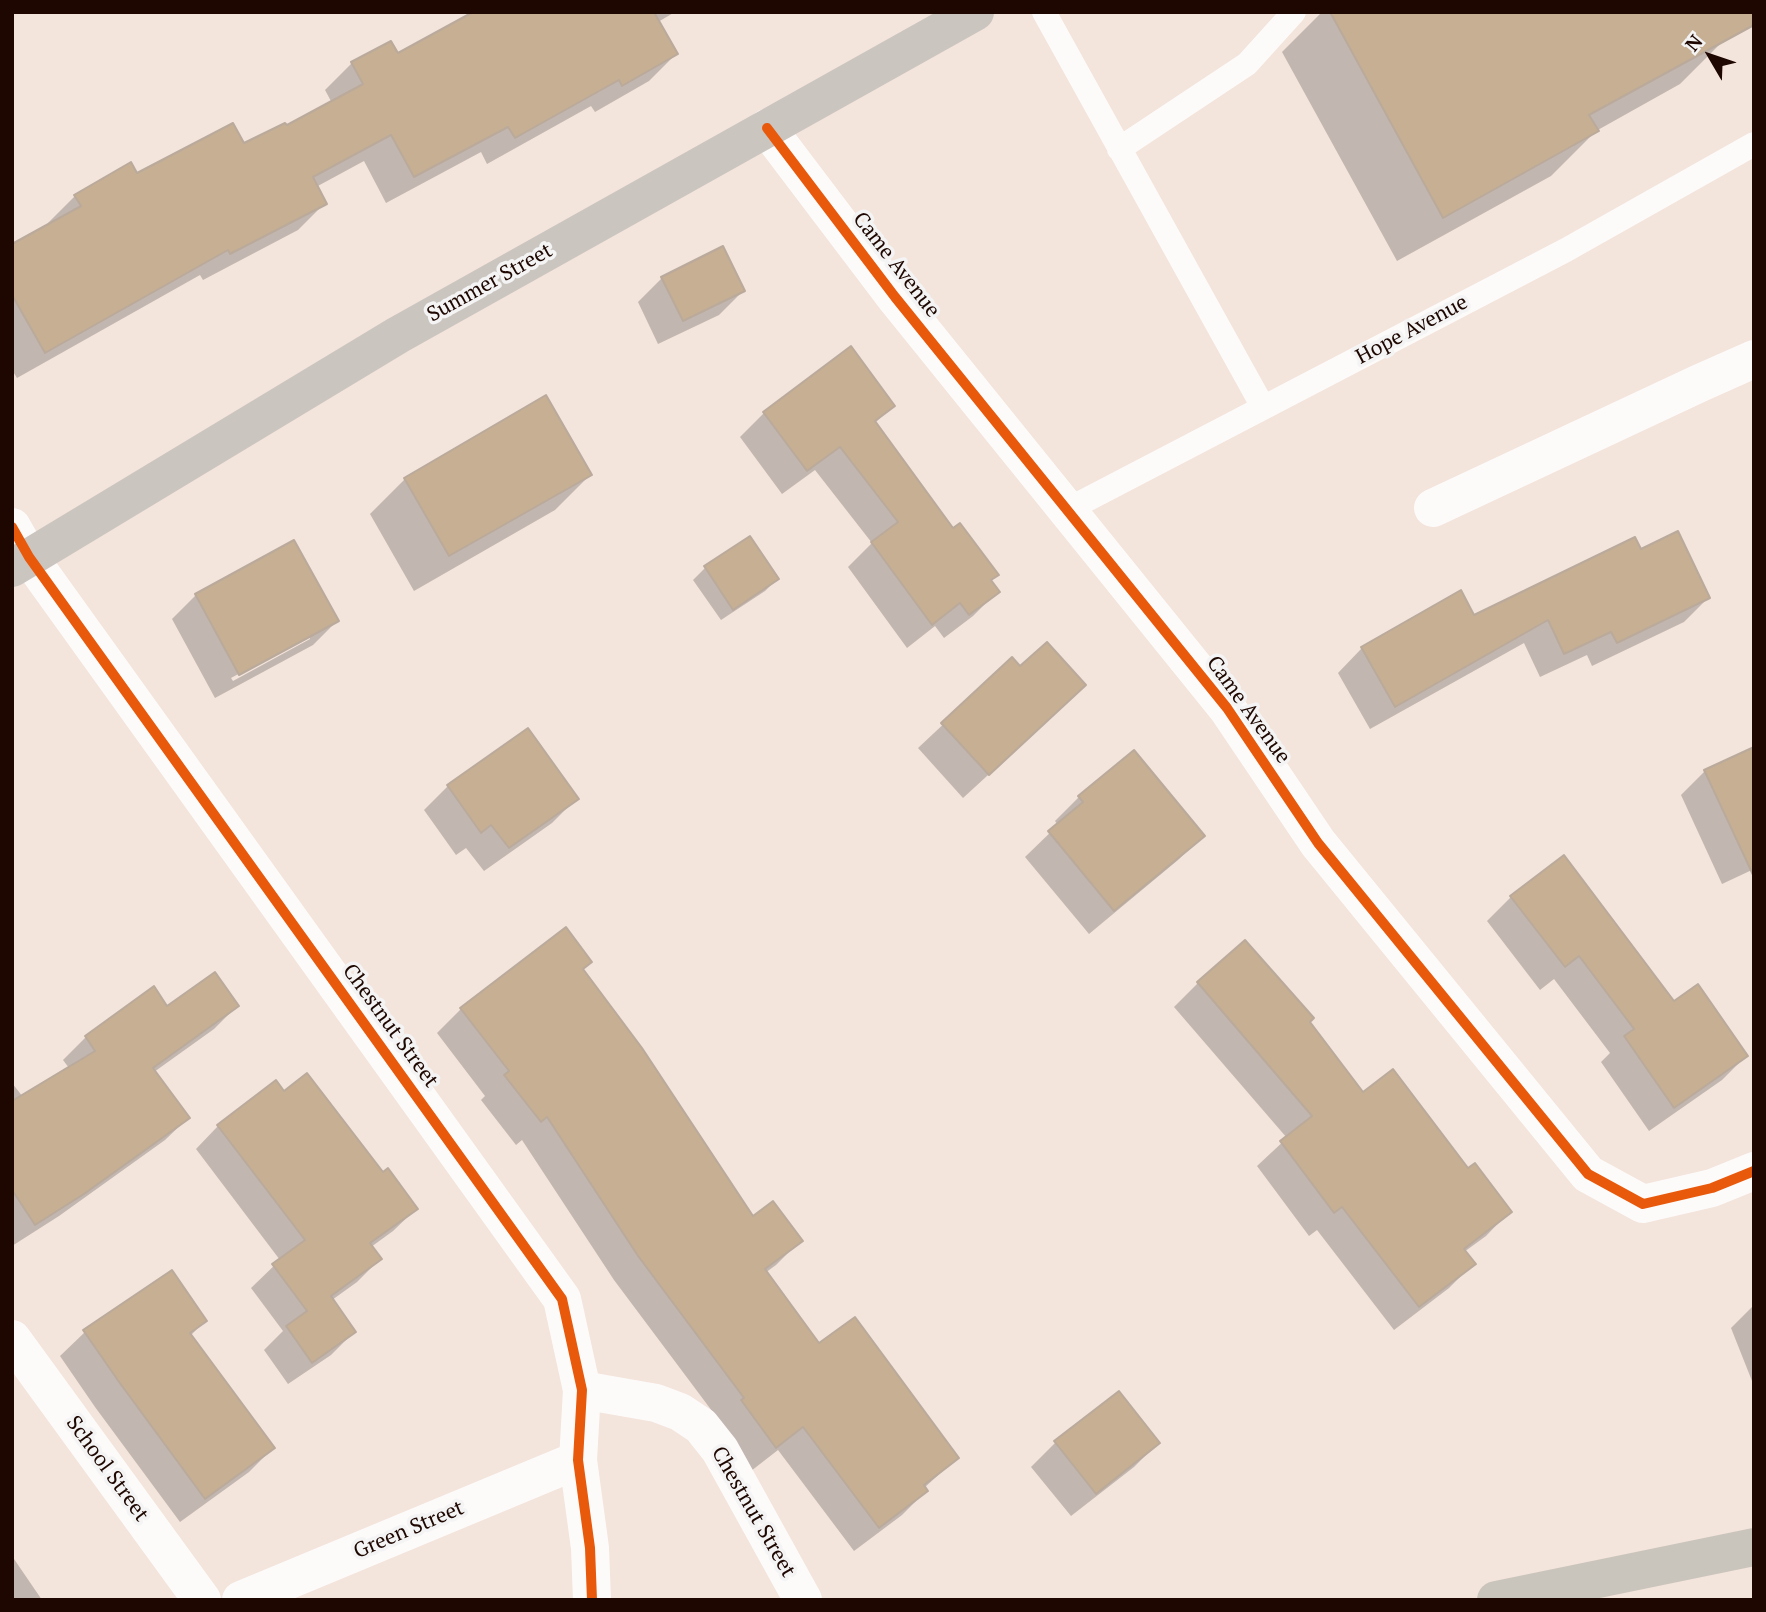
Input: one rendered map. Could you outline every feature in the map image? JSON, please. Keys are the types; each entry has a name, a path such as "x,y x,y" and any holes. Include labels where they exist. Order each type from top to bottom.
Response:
{"main road":[{"name":"Summer Street","path":"18,551 975,12"},
{"path":"1496,1600 1754,1547"}],"street":[{"name":"Came Avenue","path":"767,128 895,297 1227,708 1318,843 1588,1174 1643,1204 1712,1188 1754,1171"},
{"path":"1433,508 1754,359"},
{"name":"Chestnut Street","path":"18,551 562,1299 582,1390 578,1460 590,1548 592,1600"},
{"name":"School Street","path":"12,1339 202,1600"},
{"name":"Chestnut Street","path":"582,1390 656,1403 680,1412 701,1426 720,1450 803,1600"},
{"name":"Green Street","path":"241,1600 578,1460"}],"lane":[{"path":"1044,12 1263,407"},
{"path":"1119,149 1247,64 1294,12"},
{"name":"Hope Avenue","path":"1067,510 1566,250 1754,144"}],"building":[{"path":"473,12 654,12 678,54 622,86 619,80 515,138 508,127 414,177 391,135 313,177 327,204 230,254 228,250 45,353 12,295 12,244 81,206 74,195 131,162 137,173 233,123 244,143 285,123 287,125 363,84 351,62 391,41 398,53"},
{"path":"1330,12 1754,12 1754,25 1589,115 1599,131 1443,218"},
{"path":"723,246 745,291 683,321 661,277"},
{"path":"851,346 895,406 875,421 953,528 960,523 999,575 991,580 1000,592 969,615 960,603 932,625 871,542 898,522 840,447 807,471 763,412"},
{"path":"546,395 592,475 449,556 404,478"},
{"path":"1678,531 1710,598 1617,643 1611,632 1564,654 1548,620 1395,707 1361,647 1461,590 1474,615 1635,537 1641,549"},
{"path":"750,536 779,579 733,610 704,566"},
{"path":"294,540 339,621 239,675 195,594"},
{"path":"1047,642 1086,685 989,775 941,723 1012,657 1020,666"},
{"path":"528,728 579,799 509,848 491,825 481,833 447,785"},
{"path":"1754,747 1754,877 1704,770"},
{"path":"1134,750 1205,836 1114,911 1048,831 1083,802 1078,796"},
{"path":"1564,855 1674,1001 1698,984 1748,1056 1674,1108 1624,1036 1634,1029 1579,956 1565,967 1510,896"},
{"path":"566,927 592,962 583,969 642,1048 753,1216 773,1201 803,1241 765,1269 819,1343 855,1317 959,1458 924,1485 928,1491 879,1528 803,1427 776,1448 741,1400 744,1398 638,1256 547,1117 541,1122 504,1075 509,1071 460,1008"},
{"path":"1245,940 1314,1018 1310,1022 1363,1092 1393,1069 1468,1168 1475,1163 1512,1212 1464,1249 1476,1264 1419,1307 1342,1207 1334,1213 1280,1141 1312,1116 1197,982"},
{"path":"215,972 239,1006 153,1068 190,1118 84,1194 35,1225 12,1190 12,1101 95,1051 85,1036 154,986 167,1006"},
{"path":"307,1073 383,1172 388,1168 418,1209 370,1243 382,1259 331,1296 356,1332 312,1363 286,1326 307,1311 272,1264 305,1240 217,1125 276,1080 284,1091"},
{"path":"172,1270 207,1321 190,1333 275,1448 205,1499 83,1330"},
{"path":"1119,1391 1160,1443 1096,1494 1054,1441"}],"cycle path":[{"path":"767,128 895,297 1227,708 1318,843 1588,1174 1643,1204 1712,1188 1754,1171"},
{"path":"12,527 29,557 562,1299 582,1390 578,1460 590,1548 592,1600"}]}
